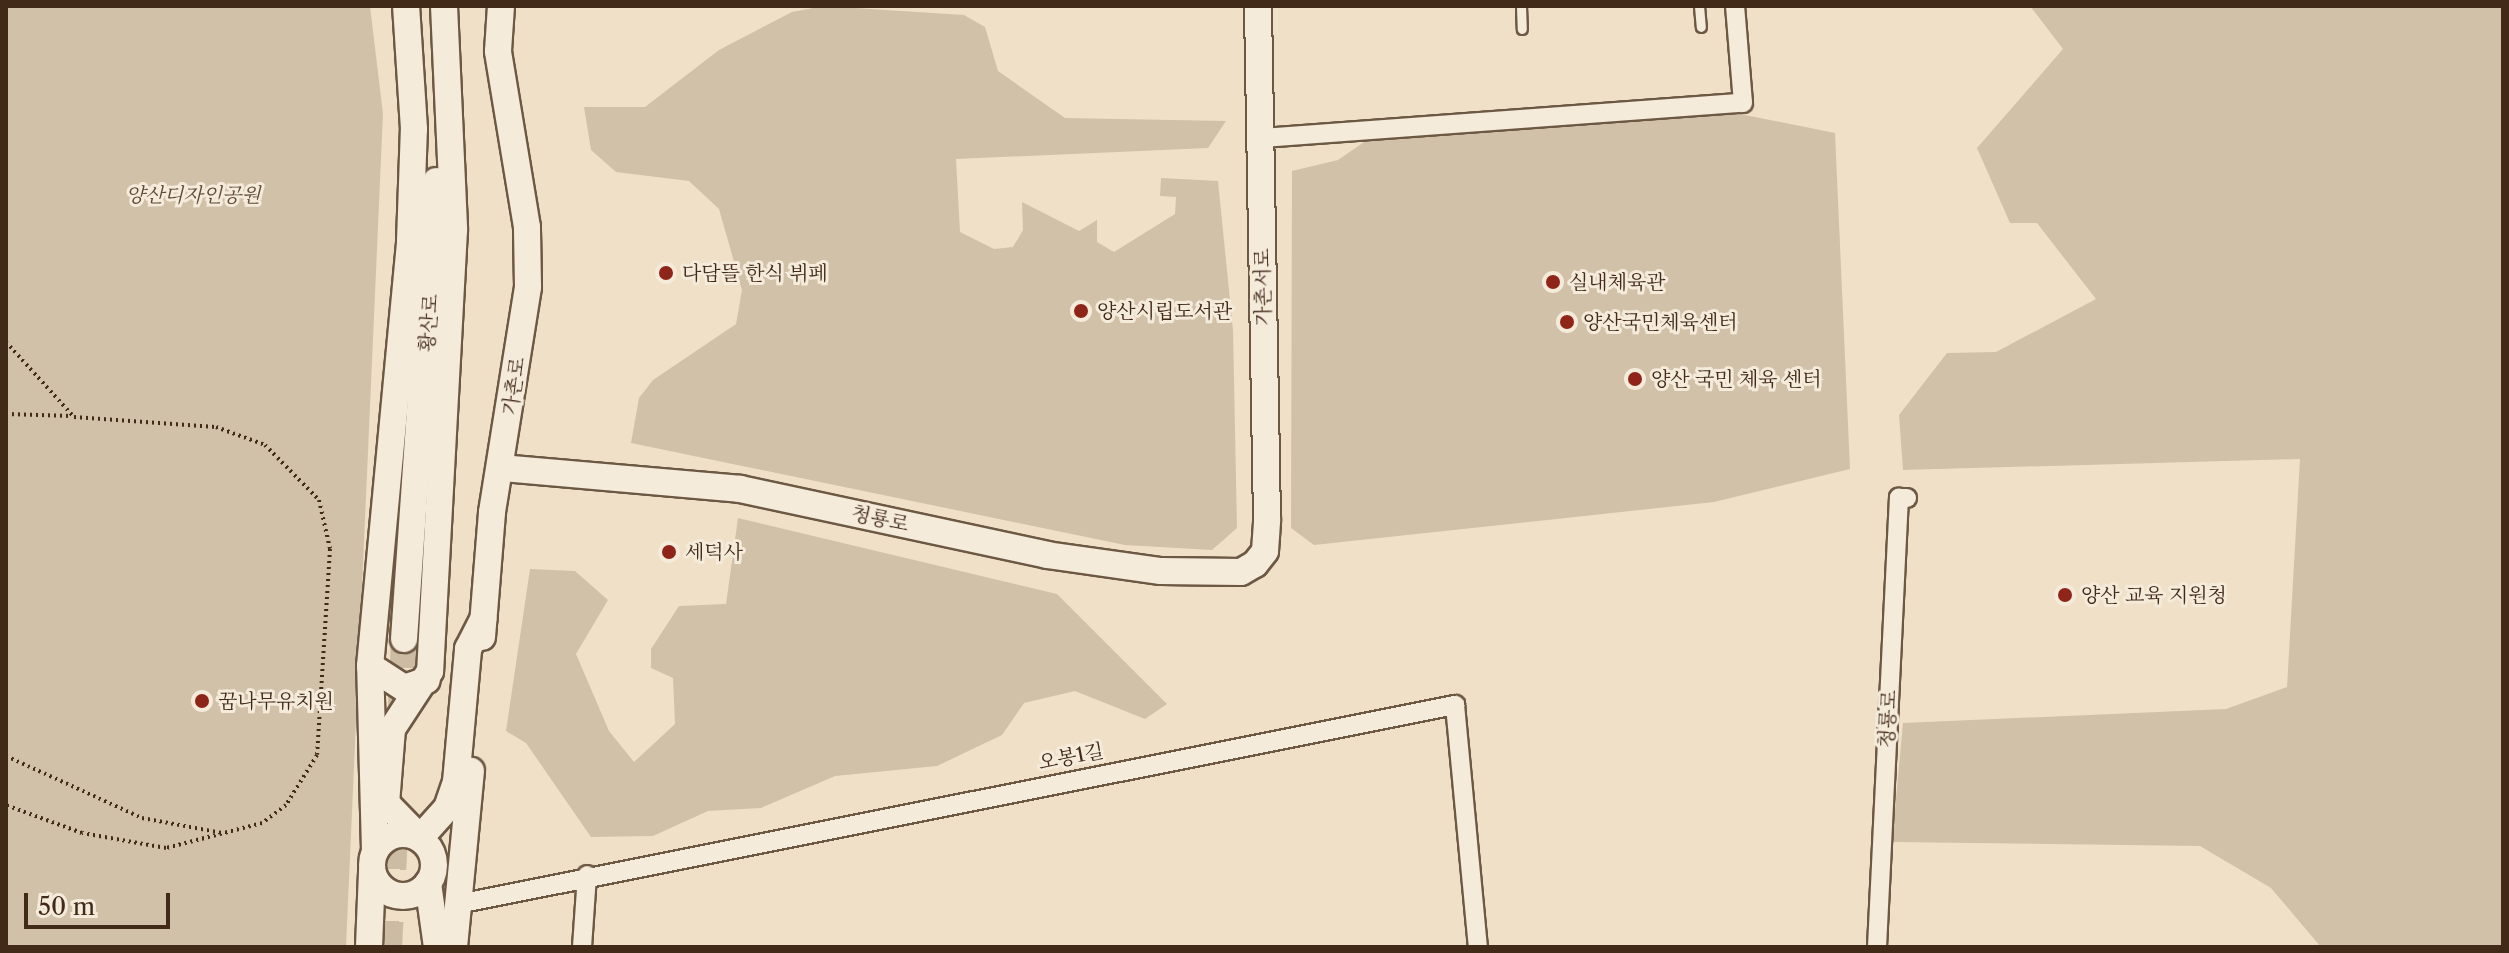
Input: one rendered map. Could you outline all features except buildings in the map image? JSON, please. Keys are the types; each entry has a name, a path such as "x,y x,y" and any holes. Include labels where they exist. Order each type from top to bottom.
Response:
{"main road":[{"path":"369,947 374,861 370,666 410,241 414,129 406,6"},
{"name":"황산로","path":"404,639 436,192 428,6"},
{"path":"437,947 428,883 433,854 386,803 392,729 427,680 454,230 444,6"},
{"name":"가촌로","path":"454,947 483,619 528,252 498,51 501,6"},
{"name":"가촌서로","path":"1255,564 1265,551 1267,519 1258,6"},
{"name":"청룡로","path":"502,468 740,489 1047,555 1161,571 1241,572 1255,564"},
{"path":"420,838 447,808 456,782 468,649 483,619"},
{"path":"370,666 404,688 427,680"},
{"path":"374,861 400,833 420,838"},
{"path":"374,861 391,894 412,895 428,883"}],"street":[{"path":"1261,138 1743,103 1735,6"},
{"name":"청룡로","path":"1877,947 1899,498 1907,498"},
{"name":"오봉1길","path":"458,904 587,875 1455,705 1478,947"},
{"path":"582,947 587,875"}],"lane":[{"path":"1521,6 1522,29"},
{"path":"1699,6 1701,27"}],"path":[{"path":"6,342 74,417"},
{"path":"6,414 74,417 242,433 283,459 319,500 330,549 317,755 286,805 225,834 166,848 140,844 6,805"},
{"path":"6,756 119,810 225,834"}],"green space":[{"name":"양산디자인공원","path":"6,6 370,6 383,114 346,947 6,947"},
{"path":"824,6 964,15 985,27 998,71 1065,118 1226,121 1208,148 956,159 960,232 994,249 1013,247 1023,230 1022,202 1079,231 1097,220 1097,242 1114,252 1175,214 1176,197 1160,196 1161,178 1218,181 1233,330 1237,528 1212,550 1125,545 631,443 639,398 653,380 736,324 742,290 719,209 689,181 616,172 591,150 584,107 645,107 719,50 792,12"},
{"path":"2030,6 2503,6 2503,947 2321,947 2271,888 2200,846 1892,842 1903,723 2226,709 2287,687 2300,459 1903,470 1899,415 1947,353 1996,352 2096,299 2037,223 2010,223 1977,148 2063,49"},
{"name":"양산국민체육센터","path":"1740,114 1835,133 1850,469 1714,502 1314,545 1291,528 1292,171 1338,160 1370,138"},
{"path":"738,518 1057,594 1167,704 1145,719 1075,691 1024,703 1002,735 937,766 835,776 761,808 708,811 653,836 591,837 526,743 506,731 530,569 575,571 608,600 576,654 609,731 634,762 675,724 673,678 651,668 651,649 679,606 726,604"}],"tunnel":[{"path":"401,707 404,639"},
{"path":"389,947 397,798"}],"place":[{"name":"다담뜰 한식 뷔페","path":"666,273"},
{"name":"실내체육관","path":"1553,282"},
{"name":"양산시립도서관","path":"1081,311"},
{"name":"양산국민체육센터","path":"1567,322"},
{"name":"양산 국민 체육 센터","path":"1635,379"},
{"name":"세덕사","path":"669,552"},
{"name":"양산 교육 지원청","path":"2065,595"},
{"name":"꿈나무유치원","path":"202,701"}]}
